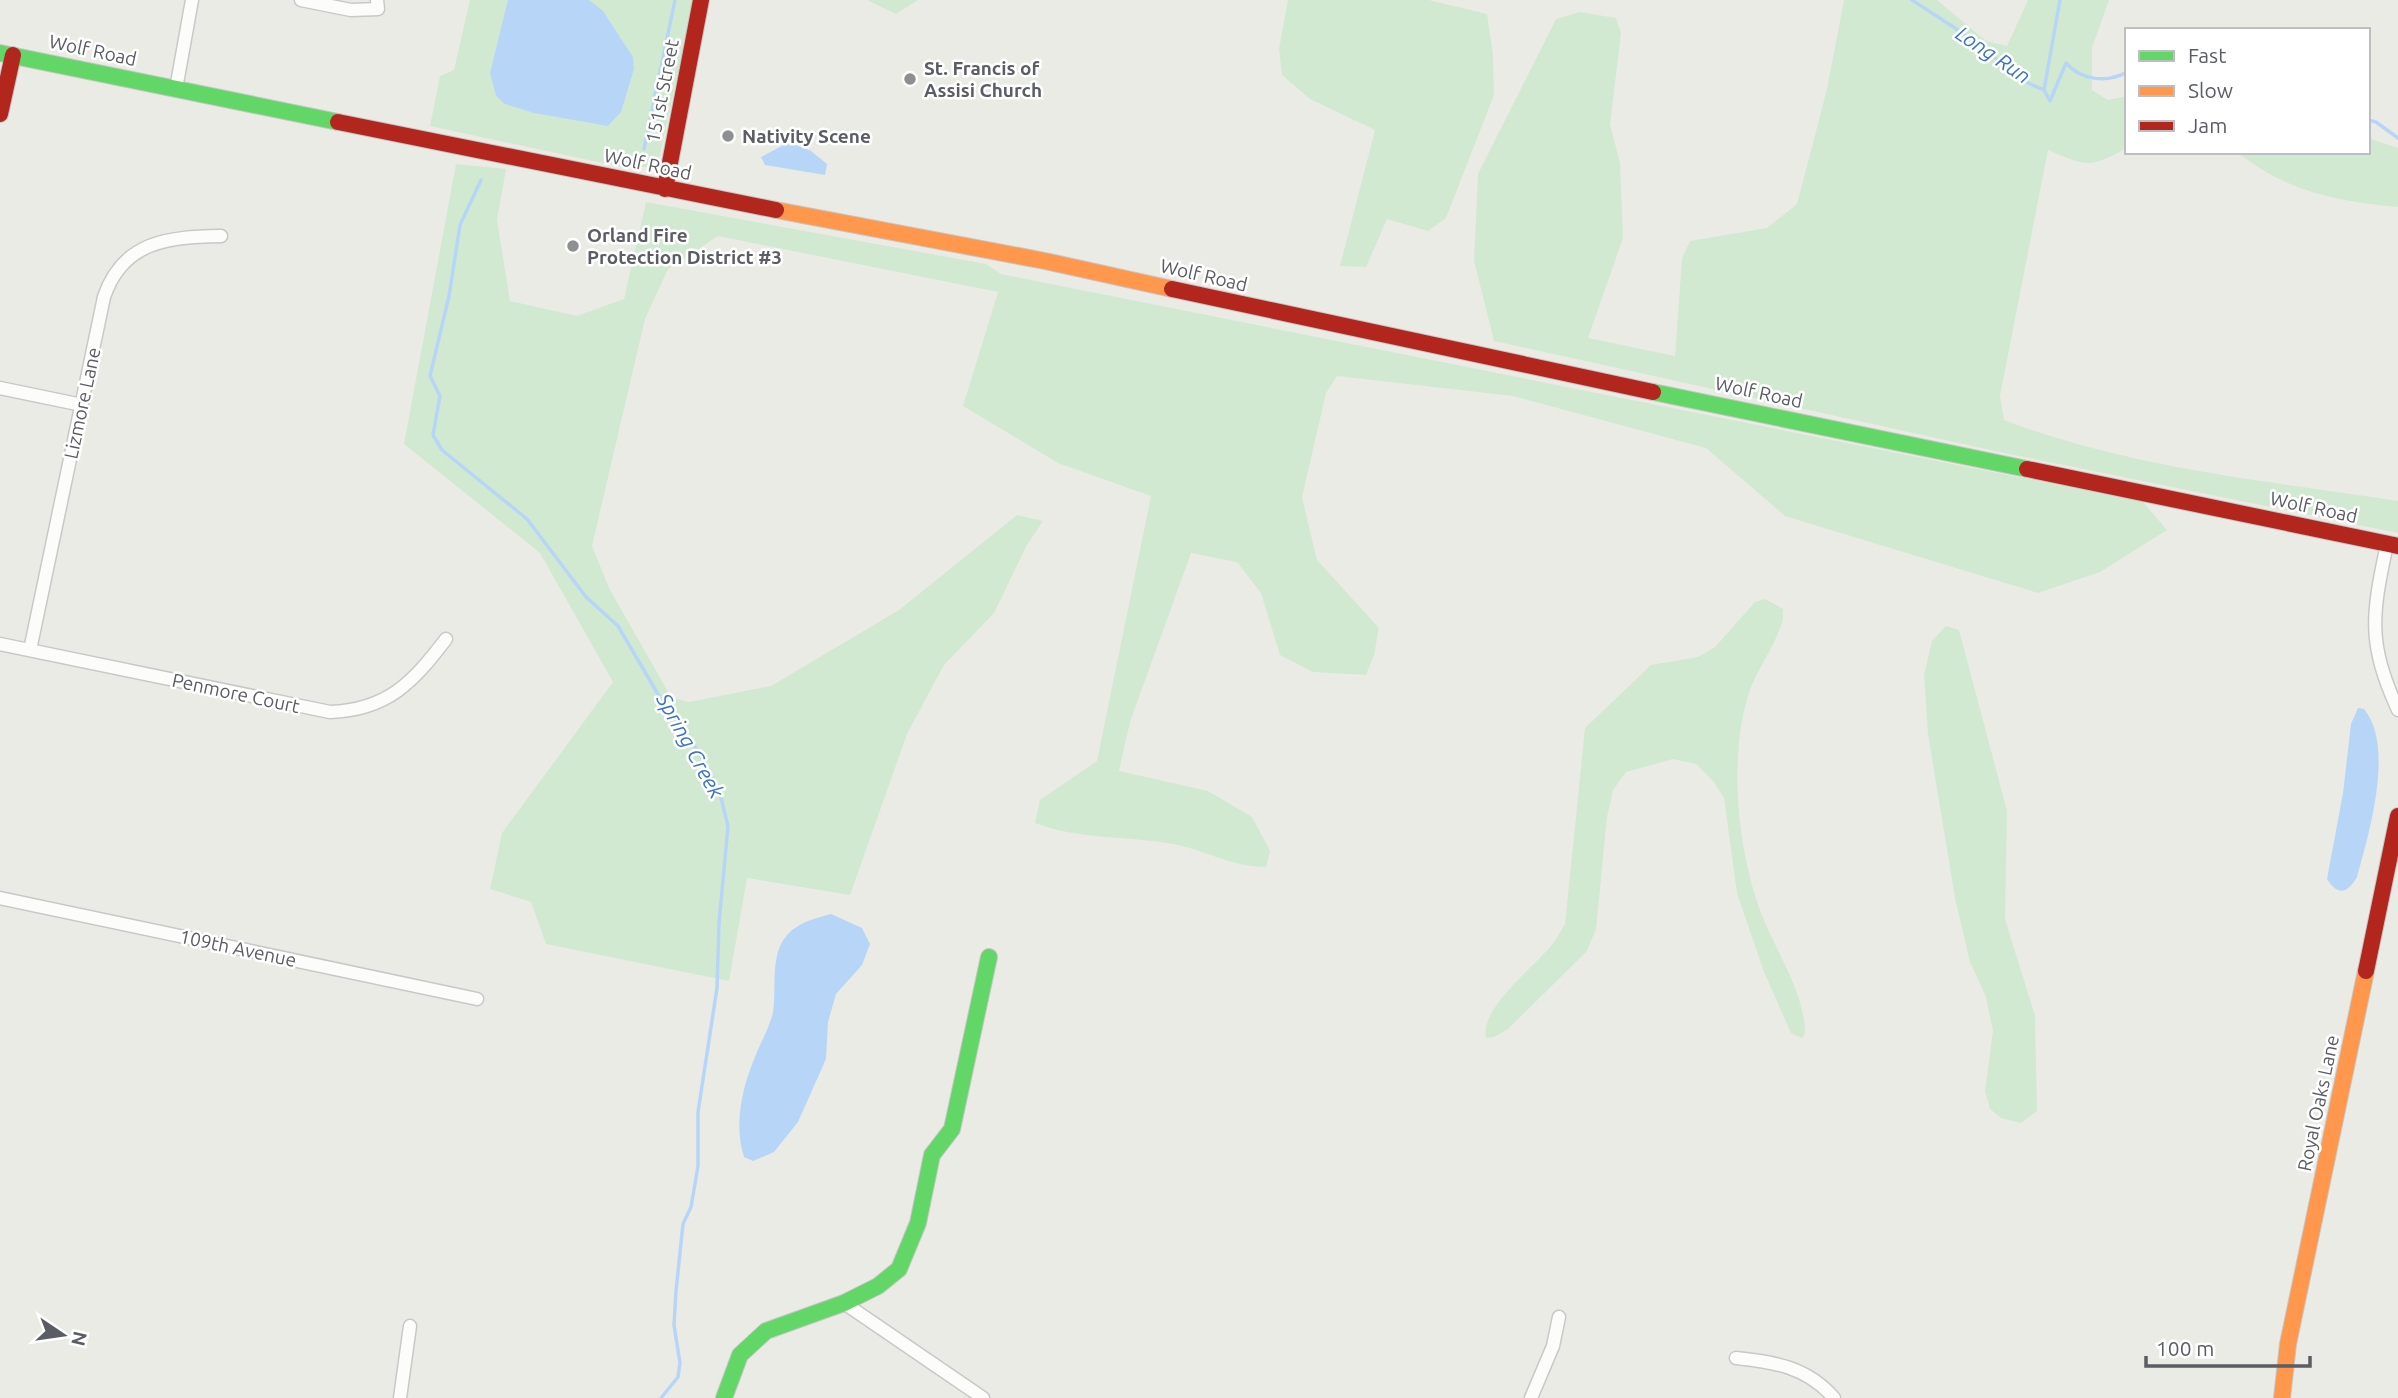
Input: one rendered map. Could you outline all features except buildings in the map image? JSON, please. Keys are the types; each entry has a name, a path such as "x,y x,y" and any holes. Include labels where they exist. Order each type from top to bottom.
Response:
{"main road":[{"name":"151st Street","path":"665,189 701,0"},
{"name":"Wolf Road","path":"6,54 665,189 1034,259 1366,332 2393,545"},
{"path":"0,114 6,54"},
{"name":"Royal Oaks Lane","path":"2282,1398 2288,1344 2398,816"},
{"path":"724,1398 740,1355 766,1331 844,1303 878,1286 899,1269 918,1223 932,1155 953,1129 989,957"}],"street":[{"path":"176,89 192,0"},
{"path":"301,0 351,10 378,9 377,0"},
{"name":"Lizmore Lane","path":"30,650 112,274 130,256 148,246 172,239 221,236"},
{"path":"0,388 82,405"},
{"path":"2393,545 2374,607 2373,629 2382,674 2398,710"},
{"name":"Penmore Court","path":"0,644 330,712 357,712 388,698 416,676 446,639"},
{"name":"109th Avenue","path":"0,898 477,999"},
{"path":"844,1303 983,1398"},
{"path":"1531,1398 1553,1346 1559,1317"},
{"path":"400,1398 410,1326"},
{"path":"1736,1359 1793,1367 1810,1376 1834,1398"}],"green space":[{"path":"470,0 694,0 659,159 646,167 626,168 430,126 440,76 454,70"},
{"path":"867,0 918,0 896,14"},
{"path":"1288,0 1429,0 1487,14 1493,55 1494,95 1446,218 1428,231 1387,219 1366,267 1340,266 1375,130 1310,99 1282,75 1279,49"},
{"path":"1844,0 1937,0 1986,41 2007,46 2028,0 2109,0 2092,48 2092,90 2108,100 2125,96 2125,149 2104,159 2087,163 2048,150 2000,396 2004,420 2100,450 2149,461 2398,501 2398,533 1995,451 1494,341 1474,261 1478,174 1556,19 1580,12 1616,18 1621,33 1610,124 1620,163 1623,238 1588,338 1675,356 1682,259 1690,241 1767,228 1797,204 1827,89"},
{"path":"2370,139 2398,148 2398,207 2333,198 2294,185 2256,166 2240,154 2370,154"},
{"path":"456,164 506,169 497,220 510,301 577,316 624,299 646,202 986,264 1001,274 2143,502 2167,530 2100,572 2038,593 1785,516 1706,448 1513,396 1337,376 1326,393 1302,497 1317,560 1379,628 1374,655 1366,675 1313,672 1280,655 1261,593 1237,562 1191,553 1130,722 1119,771 1208,791 1252,817 1270,851 1266,867 1240,864 1167,843 1067,832 1035,823 1040,800 1097,761 1151,496 1058,463 963,406 998,292 718,236 668,269 645,319 592,546 609,588 671,697 689,702 771,686 899,610 1017,515 1043,521 1027,545 994,613 944,665 907,734 850,895 747,878 729,981 546,944 531,902 490,889 502,833 613,682 540,553 404,444"},
{"path":"1765,599 1783,609 1783,618 1777,637 1750,690 1743,715 1737,771 1738,800 1752,885 1766,925 1800,1002 1805,1034 1802,1038 1791,1033 1764,972 1737,893 1724,798 1714,782 1696,764 1673,759 1626,772 1613,790 1607,817 1596,929 1587,951 1508,1029 1494,1037 1486,1038 1486,1026 1499,1002 1550,947 1565,924 1585,728 1651,665 1698,657 1715,647 1755,602"},
{"path":"1946,626 1959,630 2007,811 2005,919 2035,1016 2037,1111 2021,1123 2001,1118 1990,1109 1985,1091 1993,1031 1986,997 1970,962 1955,898 1928,734 1924,675 1932,641"}],"water":[{"path":"508,0 589,0 603,11 633,57 634,69 621,112 608,126 534,113 505,104 496,96 490,73"},
{"path":"789,142 811,151 827,164 825,175 765,165 761,157"},
{"path":"2358,708 2364,709 2373,725 2378,745 2377,791 2357,877 2350,887 2342,891 2327,879 2343,793 2351,724"},
{"path":"831,914 862,928 870,944 862,965 836,994 828,1022 826,1059 798,1122 774,1152 753,1161 744,1157 741,1144 741,1104 748,1077 773,1012 778,951 788,934 797,926"}],"waterway":[{"name":"Spring Creek","path":"644,149 675,0"},
{"name":"Long Run","path":"1912,0 1961,32 2028,83 2044,90 2050,101 2066,63 2087,77 2103,79 2125,73"},
{"path":"2044,90 2060,0"},
{"name":"Long Run","path":"2370,120 2398,138"},
{"name":"Spring Creek","path":"481,180 460,225 449,296 430,376 440,396 433,435 442,450 527,519 586,597 618,626 659,696 696,748 719,790 728,826 719,923 717,988 698,1112 698,1166 691,1207 683,1224 676,1291 674,1325 680,1363 678,1377 661,1398"}],"traffic: fast":[{"path":"0,53 338,122"},
{"path":"1653,392 2027,469"},
{"path":"724,1398 740,1355 766,1331 844,1303 878,1286 899,1269 918,1223 932,1155 952,1129 989,957"}],"traffic: slow":[{"path":"776,210 1045,261 1172,289"},
{"path":"2282,1398 2288,1344 2366,971"}],"traffic: jam":[{"path":"665,189 701,0"},
{"path":"0,114 13,55"},
{"path":"338,122 776,210"},
{"path":"1172,289 1653,392"},
{"path":"2027,469 2398,546"},
{"path":"2366,971 2398,816"}],"place":[{"name":"St. Francis of Assisi Church","path":"910,79"},
{"name":"Nativity Scene","path":"728,136"},
{"name":"Orland Fire Protection District #3","path":"573,246"}]}
